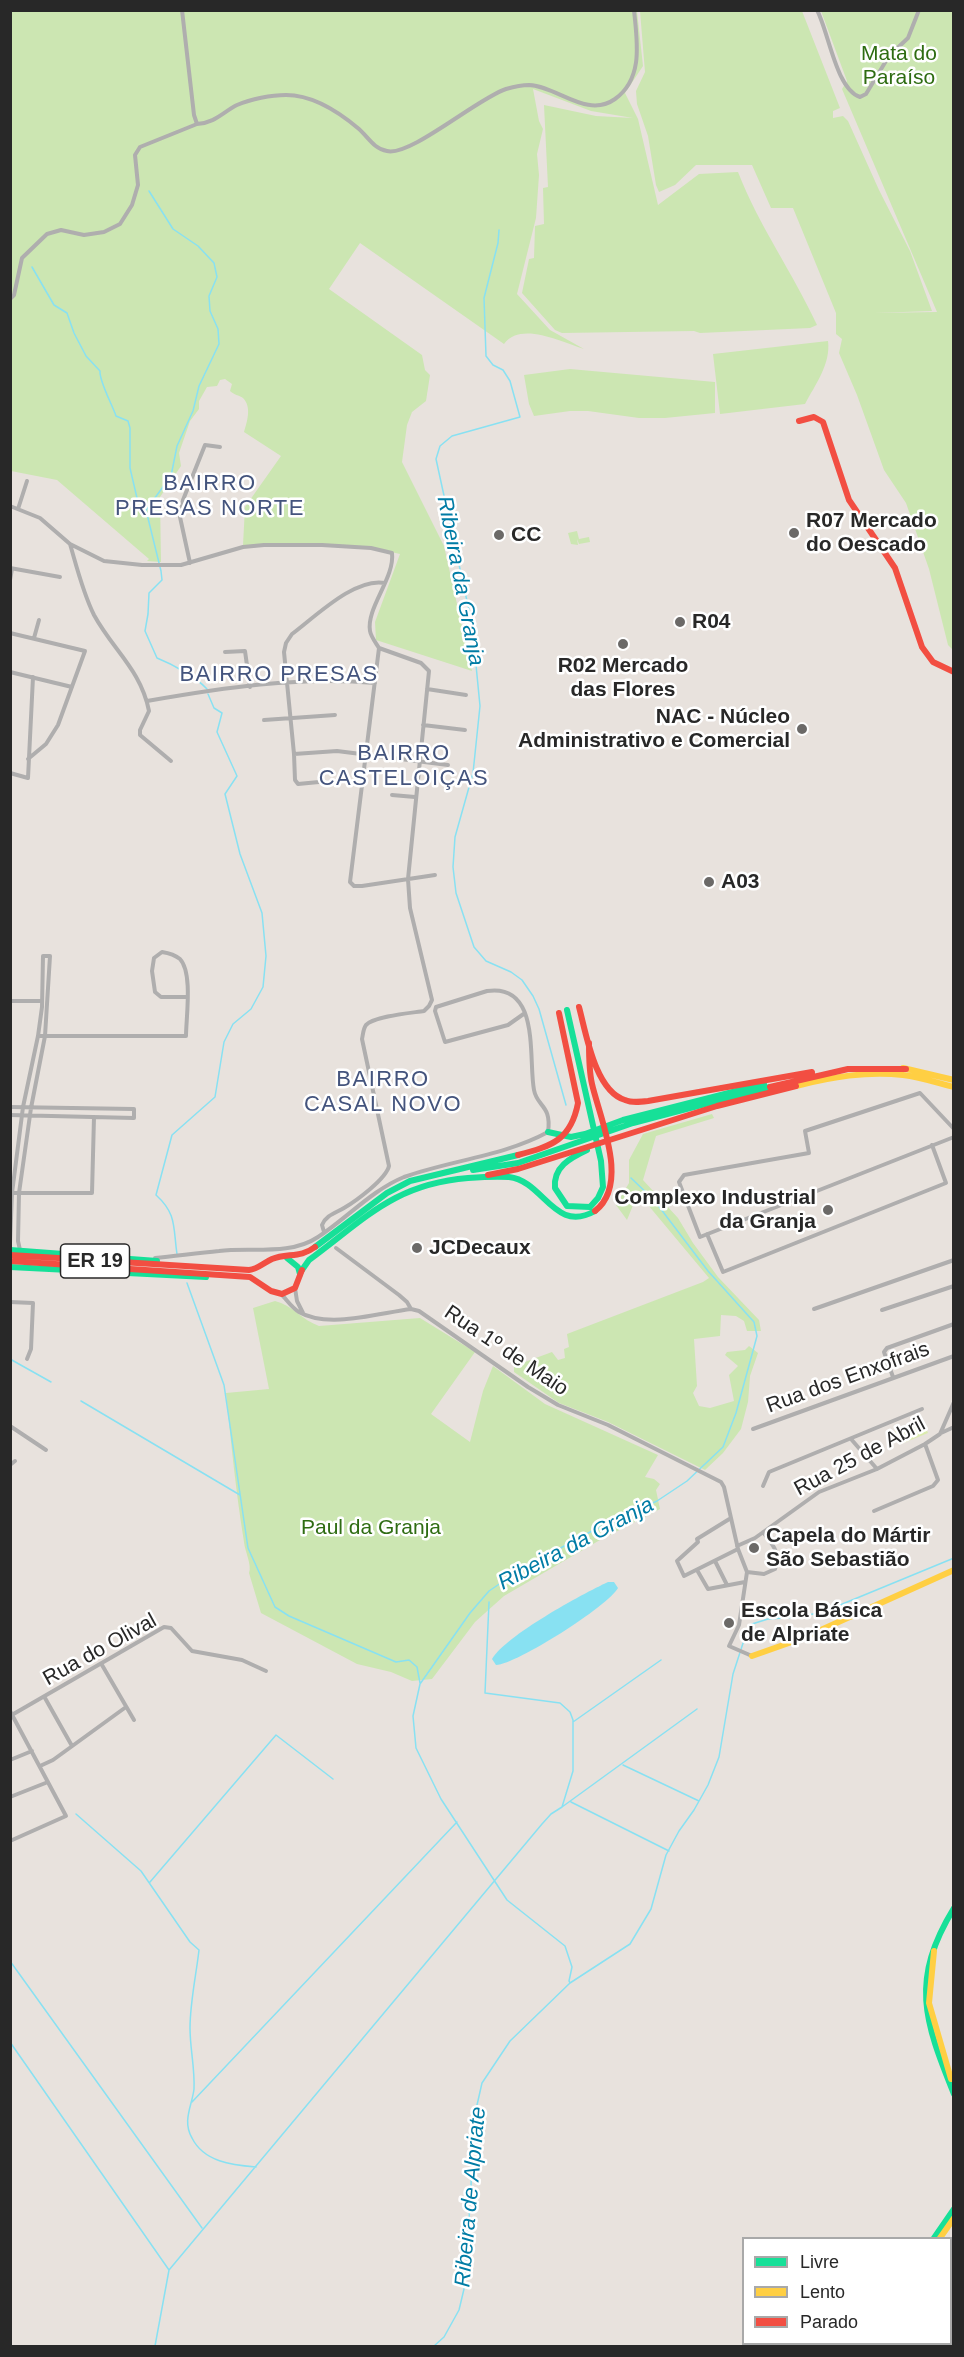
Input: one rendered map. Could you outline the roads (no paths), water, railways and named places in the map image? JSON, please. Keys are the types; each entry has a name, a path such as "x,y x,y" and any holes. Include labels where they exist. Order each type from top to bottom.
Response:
{"main road":[{"path":"799,421 814,417 823,422 849,500 895,568 922,647 933,662 954,672"},
{"path":"579,1007 601,1078 610,1091 622,1100 634,1102 849,1066 883,1065 954,1080"},
{"path":"567,1011 591,1116 601,1161 603,1187 598,1198 590,1207 567,1206 557,1197 553,1182 558,1169 582,1152 623,1135"},
{"path":"264,1284 262,1270 266,1263 279,1257 287,1258 306,1254 387,1193 425,1176 491,1162 548,1146 566,1134 575,1118 578,1103 559,1013"},
{"path":"10,1261 250,1277 264,1284 275,1294 282,1295 296,1288 300,1274 309,1260 391,1200 413,1189 441,1181 520,1178 561,1214 572,1217 583,1216 602,1205 609,1191 609,1159 592,1081 589,1043"},
{"path":"425,1176 518,1163 633,1124 821,1074 848,1069 906,1069"},
{"path":"548,1132 571,1137 585,1134 623,1120 810,1073"},
{"path":"474,1178 518,1169 717,1106 834,1077 863,1073 905,1075 954,1087"},
{"path":"10,1250 142,1259 180,1265"},
{"name":"ER 19","path":"10,1255 249,1270 266,1263"},
{"path":"287,1258 298,1267 300,1274"},
{"path":"10,1266 198,1278 225,1275"},
{"path":"749,1655 803,1638 954,1570"},
{"path":"954,1908 940,1927 928,1958 924,1984 926,2009 940,2062 954,2094"},
{"path":"954,1914 946,1923 933,1953 929,2003 954,2085"},
{"path":"935,2237 954,2209"},
{"path":"941,2237 954,2218"}],"street":[{"path":"182,10 194,115 197,124"},
{"path":"10,299 14,295 22,258 47,234 61,230 84,235 104,232 120,224 132,205 138,185 135,154 140,147 197,124 208,124 236,106 283,95 301,95 338,114 359,129 375,146 386,152 396,152 413,144 489,97 516,86 539,87 587,105 609,103 624,90 637,65 634,10"},
{"path":"816,10 841,78 852,94 860,97 866,94 889,56 908,38 919,10"},
{"path":"190,562 180,517 183,500 205,445 220,447"},
{"path":"18,508 27,481"},
{"path":"10,506 40,518 70,544 104,561 142,565 181,565 243,547 264,545 322,545 370,548 392,553 391,567 370,623 371,635 379,648 350,882 354,886 435,875"},
{"path":"70,544 94,615 142,682 149,714 142,725 140,735 171,761"},
{"path":"10,580 11,568 60,577"},
{"path":"319,782 298,784 295,780 284,647 292,634 352,590 364,583 385,583"},
{"path":"34,638 39,620"},
{"path":"10,633 86,651 52,735 46,744 28,759"},
{"path":"324,1232 322,1225 324,1220 347,1207 387,1173 389,1167 362,1039 366,1025 375,1020 424,1011 432,1000 410,908 408,879 429,671 422,663 379,648"},
{"path":"225,652 246,651 250,687"},
{"path":"10,672 72,687"},
{"path":"10,773 28,778 33,677"},
{"path":"147,701 214,690 332,680 375,683"},
{"path":"427,689 466,695"},
{"path":"264,720 335,715"},
{"path":"423,725 465,730"},
{"path":"294,754 324,751 448,765"},
{"path":"392,795 415,797"},
{"path":"38,1036 186,1036 187,997 186,969 179,958 162,952 154,958 152,971 155,992 161,997 187,997"},
{"path":"10,1243 11,1193 23,1107 38,1036 42,1001 43,956 50,956 45,1036 31,1108 19,1193 18,1241 20,1250"},
{"path":"142,1259 291,1247 311,1240 324,1232 380,1190 401,1179 502,1151 531,1141 548,1132 550,1120 545,1106 535,1095 531,1074 530,1027 525,1013 511,994 495,990 436,1007 435,1011 445,1042 508,1025 525,1013"},
{"path":"10,1001 42,1001"},
{"path":"954,1129 920,1094 805,1131 809,1153 684,1175 679,1182 700,1237 954,1137"},
{"path":"10,1107 134,1109 134,1118 10,1115"},
{"path":"11,1193 92,1192 94,1117"},
{"path":"707,1234 723,1272 734,1268 946,1183 932,1145"},
{"path":"336,1248 399,1295 411,1309"},
{"path":"814,1309 954,1260"},
{"path":"882,1310 954,1286"},
{"path":"296,1288 297,1301 304,1314"},
{"path":"282,1295 304,1314"},
{"path":"10,1302 33,1303 31,1349 27,1359"},
{"name":"Rua 1º de Maio","path":"304,1314 330,1320 411,1309 419,1311 558,1406 608,1425 721,1482 738,1547"},
{"path":"893,1377 884,1352 886,1348 954,1324"},
{"name":"Rua dos Enxofrais","path":"753,1429 954,1356"},
{"name":"Rua 25 de Abril","path":"731,1518 696,1539 698,1542 677,1560 684,1576 756,1538 819,1492 877,1469 924,1444 939,1434 954,1402"},
{"path":"763,1486 769,1472 922,1409"},
{"path":"10,1426 46,1450"},
{"path":"939,1434 954,1427"},
{"path":"851,1439 877,1469"},
{"path":"874,1511 933,1486 938,1480 924,1444"},
{"path":"747,1572 764,1574 775,1569 779,1560 778,1552 763,1532"},
{"path":"738,1547 747,1572 739,1625 729,1646 749,1655"},
{"path":"715,1561 727,1585"},
{"path":"697,1569 708,1588 745,1582"},
{"name":"Rua do Olival","path":"11,1714 45,1698 164,1628 171,1628 192,1651 242,1660 266,1671"},
{"path":"102,1665 134,1720"},
{"path":"45,1698 72,1746"},
{"path":"40,1766 53,1760 126,1707"},
{"path":"10,1841 66,1816 11,1714"},
{"path":"10,1760 32,1751"},
{"path":"10,1797 48,1782"}],"water":[{"path":"608,1582 614,1582 618,1588 581,1620 523,1655 496,1665 492,1659 512,1639 563,1606"}],"waterway":[{"path":"146,510 171,476 177,446 193,411 199,386 219,344 218,329 210,311 209,296 217,277 214,263 198,246 173,229 149,191"},
{"name":"Ribeira da Granja","path":"499,230 498,243 484,298 486,356 493,365 503,370 510,381 520,417 452,436 440,446 436,459 472,624 480,706 473,773 455,837 453,867 456,893 474,947 486,961 511,972 522,980 533,996 539,1009 566,1105"},
{"path":"32,267 54,305 67,313 86,356 100,371 116,416 128,421 130,468 137,498 146,510 162,580 149,593 145,631 157,658 184,671 207,689"},
{"path":"177,1254 171,1215 156,1195 172,1135 215,1097 224,1042 233,1024 251,1009 263,987 266,956 262,913 240,854 225,794 237,776 217,732 222,713 214,708 208,694"},
{"name":"Ribeira da Granja","path":"570,1983 572,1967 565,1946 507,1900 441,1799 416,1748 413,1716 420,1684 470,1613 489,1591 520,1570 592,1531 657,1501 687,1481 723,1447 736,1413 757,1336 754,1322 708,1271 654,1200 631,1178"},
{"path":"187,1283 224,1385 248,1548 275,1607 289,1616 396,1662 409,1660 417,1667 420,1683"},
{"path":"10,1359 51,1382"},
{"path":"81,1401 240,1495"},
{"name":"Ribeira de Alpriate","path":"434,2346 444,2337 459,2310 464,2289 471,2191 472,2127 482,2083 510,2041 570,1983 630,1944 651,1909 666,1855 708,1785 719,1757 733,1674 746,1634 752,1624 768,1619 798,1617 823,1612 954,1558"},
{"path":"169,2270 542,1824 562,1807 573,1771 573,1720 570,1712 560,1703 485,1693 489,1602"},
{"path":"573,1722 661,1660"},
{"path":"562,1807 697,1709"},
{"path":"150,1882 276,1735 333,1779"},
{"path":"623,1765 699,1801"},
{"path":"571,1802 669,1851"},
{"path":"76,1814 141,1871 190,1942 199,1950 190,2019 194,2089 188,2120 189,2132 197,2146 211,2157 228,2163 256,2167"},
{"path":"192,2102 457,1822"},
{"path":"10,1961 202,2228"},
{"path":"10,2042 169,2270 155,2346"}],"place":[{"name":"R07 Mercado do Oescado","path":"794,533"},
{"name":"CC","path":"499,535"},
{"name":"R04","path":"680,622"},
{"name":"R02 Mercado das Flores","path":"623,644"},
{"name":"NAC - Núcleo Administrativo e Comercial","path":"802,729"},
{"name":"A03","path":"709,882"},
{"name":"Complexo Industrial da Granja","path":"828,1210"},
{"name":"JCDecaux","path":"417,1248"},
{"name":"Capela do Mártir São Sebastião","path":"754,1548"},
{"name":"Escola Básica de Alpriate","path":"729,1623"}],"district":[{"name":"BAIRRO PRESAS NORTE","path":"210,496"},
{"name":"BAIRRO PRESAS","path":"279,675"},
{"name":"BAIRRO CASTELOIÇAS","path":"404,766"},
{"name":"BAIRRO CASAL NOVO","path":"383,1092"}],"park label":[{"name":"Mata do Paraíso","path":"899,66"},
{"name":"Paul da Granja","path":"371,1528"}]}
